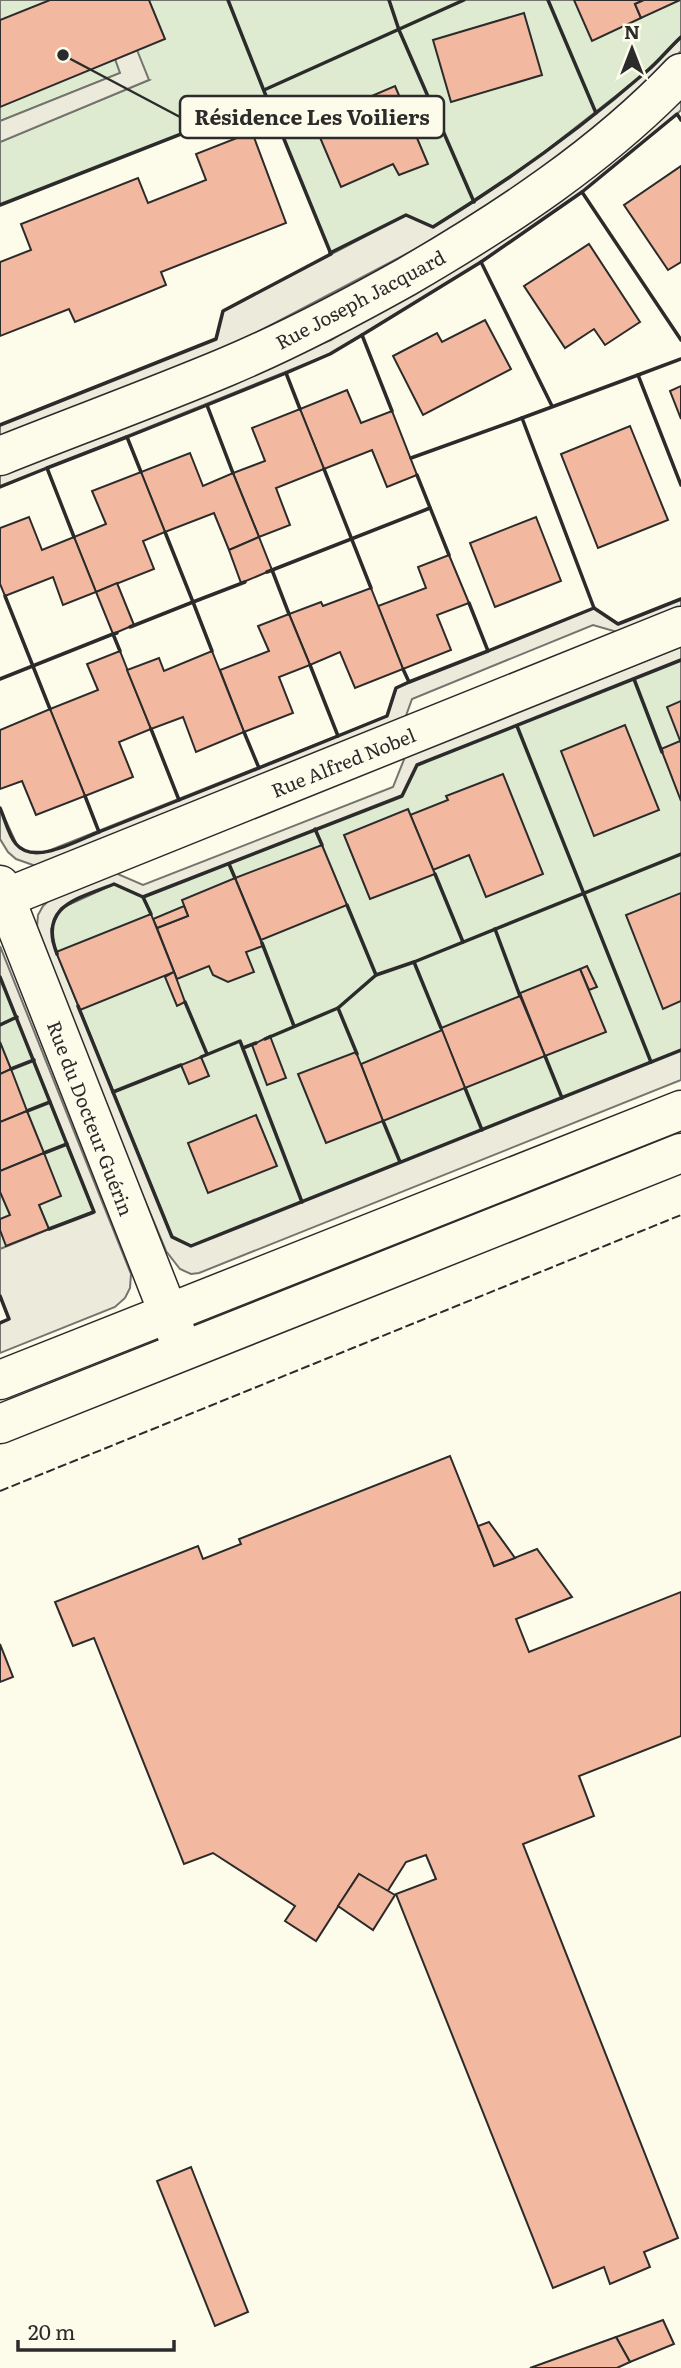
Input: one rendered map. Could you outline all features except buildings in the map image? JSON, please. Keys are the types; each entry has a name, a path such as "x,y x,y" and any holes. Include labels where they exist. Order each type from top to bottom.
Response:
{"street":[{"name":"Rue Joseph Jacquard","path":"0,456 227,367 334,317 484,230 548,186 609,139 681,73"},
{"name":"Rue Alfred Nobel","path":"3,892 681,626"},
{"name":"Rue du Docteur Guérin","path":"3,892 183,1350"},
{"path":"0,1380 681,1110"},
{"path":"0,1424 681,1153"}],"green space":[{"path":"0,0 681,0 681,37 647,71 570,134 433,227 406,215 331,254 268,100 0,205 0,142 149,80 120,73 0,121"},
{"path":"681,660 681,1050 191,1246 172,1237 52,941 51,928 61,908 114,884 144,897 402,796 417,765"},
{"path":"0,977 94,1212 0,1249"}],"shaded area":[{"path":"681,37 681,51 641,93 551,165 448,232 231,346 0,437 0,425 216,339 223,311 406,215 433,227 534,160 649,70"},
{"path":"137,50 149,80 0,142 0,121 120,73 115,59"},
{"path":"681,91 681,110 582,192 481,262 330,354 0,487 0,473 331,340 459,261"},
{"path":"681,599 681,611 624,634 593,625 412,699 403,724 41,865 16,859 0,839 0,808 17,845 28,852 43,853 387,716 396,688 594,608 619,624"},
{"path":"681,647 681,660 417,765 402,796 143,897 114,884 61,908 51,929 52,941 172,1236 191,1246 681,1050 681,1080 199,1273 191,1274 180,1269 166,1251 111,1119 37,927 38,915 43,906 55,895 111,871 143,885 393,787 405,757"},
{"path":"0,946 131,1274 130,1288 125,1298 115,1307 0,1353 0,1323 9,1319 0,1296 0,1249 94,1211 0,977"}],"fence":[{"path":"0,1491 681,1215"}],"wall":[{"path":"228,0 268,101"},
{"path":"389,0 399,30 474,202"},
{"path":"264,90 464,0"},
{"path":"548,0 596,113"},
{"path":"330,253 406,215 433,227 570,134 647,71 681,37"},
{"path":"0,205 268,100 331,254 223,311 216,339 0,425"},
{"path":"582,192 677,114 681,120"},
{"path":"481,262 582,192 681,340"},
{"path":"362,335 481,262 552,406"},
{"path":"286,373 330,354 362,335 392,411"},
{"path":"638,375 681,359"},
{"path":"207,405 286,373 300,409"},
{"path":"522,418 638,375 681,485"},
{"path":"127,437 207,405 233,473"},
{"path":"411,458 522,418 594,608 488,651"},
{"path":"47,468 127,437 141,472"},
{"path":"0,487 47,468 74,537"},
{"path":"324,469 371,588"},
{"path":"417,475 449,555"},
{"path":"267,572 430,508"},
{"path":"130,627 193,602 165,532"},
{"path":"272,570 289,614"},
{"path":"212,651 193,602 245,582"},
{"path":"5,596 50,709"},
{"path":"594,608 618,624 681,599"},
{"path":"409,682 488,651 469,603"},
{"path":"117,633 113,634 120,651"},
{"path":"0,679 113,634"},
{"path":"57,954 53,924 57,914 75,900 114,884 143,897 402,796 417,765 681,660"},
{"path":"259,768 338,736 310,665"},
{"path":"338,736 387,716 396,688 409,682 403,669"},
{"path":"634,679 662,752"},
{"path":"517,726 651,1062"},
{"path":"99,832 179,800 151,729"},
{"path":"179,800 259,768 244,732"},
{"path":"0,808 16,844 34,853 45,852 99,832 85,796"},
{"path":"315,829 322,845"},
{"path":"265,1039 338,1008 376,975 681,854"},
{"path":"229,864 235,878"},
{"path":"435,874 463,942"},
{"path":"143,897 151,914"},
{"path":"347,905 376,975"},
{"path":"495,929 520,996"},
{"path":"262,943 294,1026"},
{"path":"414,962 441,1028"},
{"path":"0,977 94,1212 49,1229"},
{"path":"185,1002 207,1054"},
{"path":"78,1006 172,1237 191,1246 681,1050"},
{"path":"338,1008 357,1054"},
{"path":"0,1025 17,1017"},
{"path":"201,1057 240,1041 302,1202"},
{"path":"243,1048 256,1043"},
{"path":"545,1056 562,1098"},
{"path":"11,1069 34,1060"},
{"path":"113,1092 181,1065"},
{"path":"465,1088 482,1130"},
{"path":"27,1111 50,1102"},
{"path":"383,1121 400,1162"},
{"path":"44,1153 67,1144"},
{"path":"0,1296 9,1319 0,1323"}],"place":[{"name":"Résidence Les Voiliers","path":"63,55"}]}
